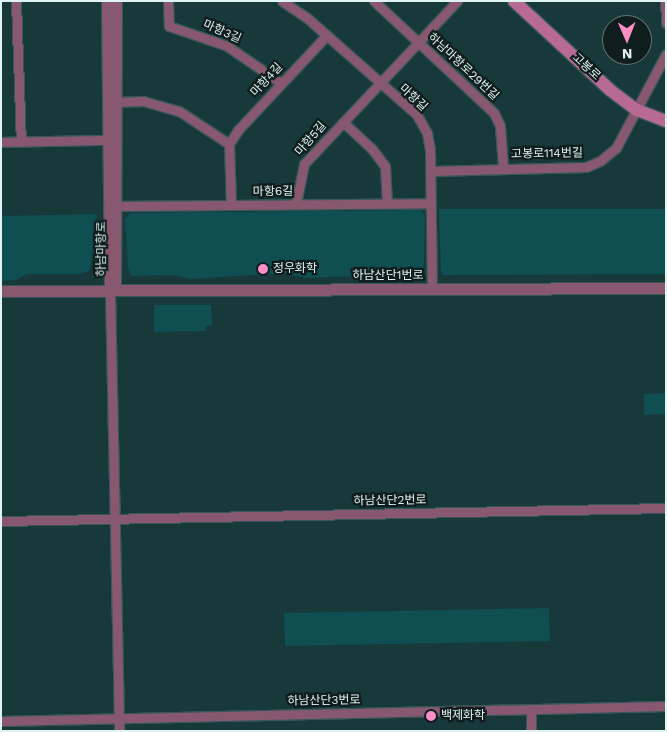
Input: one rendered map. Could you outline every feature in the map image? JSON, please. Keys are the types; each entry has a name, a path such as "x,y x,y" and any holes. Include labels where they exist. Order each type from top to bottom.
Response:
{"main road":[{"name":"고봉로","path":"514,1 636,110 666,121"}],"street":[{"path":"16,1 21,142"},
{"name":"하남마항로","path":"107,1 110,292"},
{"name":"하남마항로","path":"110,292 116,286 116,1"},
{"name":"마항3길","path":"168,1 169,26 227,46 281,83"},
{"name":"마항길","path":"282,1 327,35 379,84 417,115 427,133 430,171 432,290"},
{"name":"하남마항로29번길","path":"374,1 494,113 500,126 502,167"},
{"name":"마항5길","path":"296,204 304,164 457,1"},
{"path":"664,1 666,23"},
{"name":"마항4길","path":"229,144 281,83 327,35"},
{"name":"고봉로114번길","path":"430,171 502,167 586,167 616,148 666,54"},
{"path":"116,102 143,101 179,111 229,144 231,204"},
{"name":"마항5길","path":"343,122 372,149 385,166 387,202"},
{"path":"1,142 108,140"},
{"name":"마항6길","path":"116,206 431,203"},
{"name":"하남산단1번로","path":"1,291 666,288"},
{"path":"110,292 118,731"},
{"name":"하남산단2번로","path":"1,521 666,508"},
{"name":"하남산단3번로","path":"1,720 666,706"},
{"path":"531,710 531,731"}],"shaded area":[{"path":"439,209 666,209 666,274 443,275 441,271"},
{"path":"421,210 425,216 424,268 419,273 365,272 360,276 305,278 285,273 190,279 172,275 131,276 128,268 125,219 130,213"},
{"path":"97,214 90,270 81,274 27,274 16,280 1,281 1,216"},
{"path":"154,305 211,305 212,325 206,326 206,331 154,332"},
{"path":"666,393 666,414 644,415 644,394"},
{"path":"549,608 550,641 285,646 284,613"}],"place":[{"name":"정우화학","path":"263,269"},
{"name":"백제화학","path":"431,716"}]}
